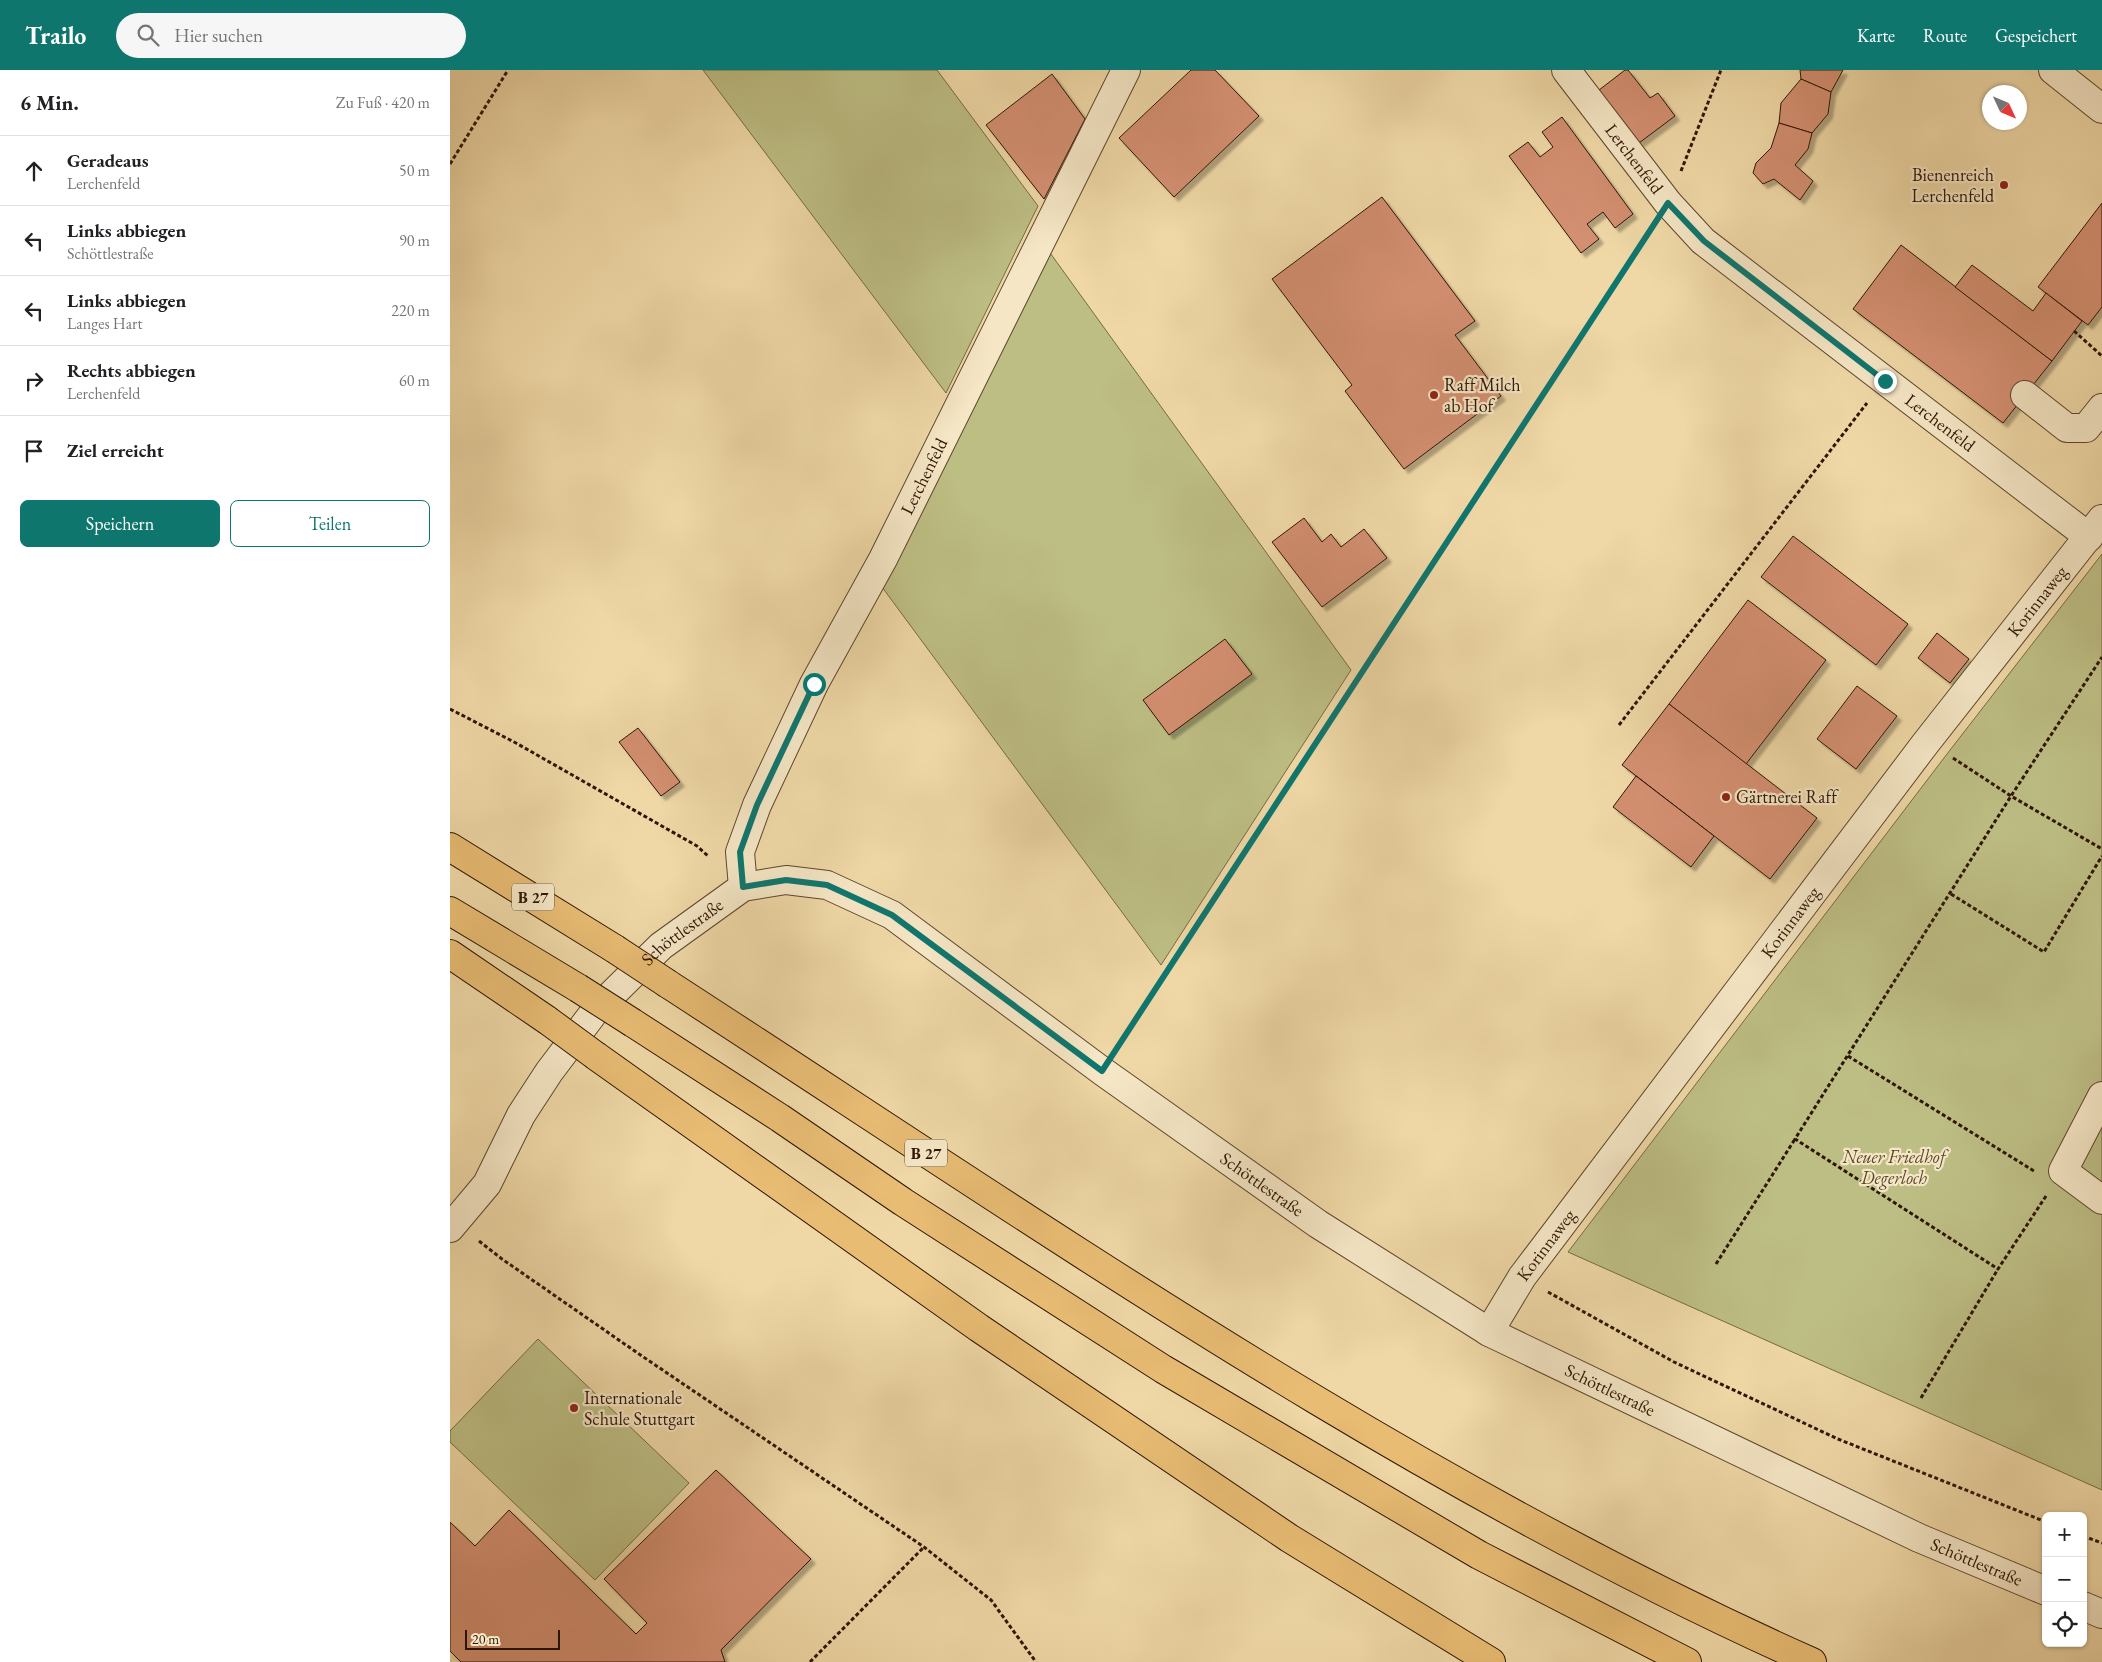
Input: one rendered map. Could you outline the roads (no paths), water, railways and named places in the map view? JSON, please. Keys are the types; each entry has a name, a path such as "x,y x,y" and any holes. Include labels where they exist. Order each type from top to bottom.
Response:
{"highway":[{"name":"B 27","path":"450,847 615,949 1185,1321 1464,1487 1725,1623 1812,1662"},
{"path":"450,911 578,988 780,1118 903,1202 1163,1369 1479,1554 1687,1662"},
{"path":"450,954 547,1020 979,1328 1289,1538 1491,1662"}],"street":[{"name":"Lerchenfeld","path":"743,887 740,852 761,796 814,684 883,559 1126,70"},
{"name":"Lerchenfeld","path":"1566,70 1668,203 1704,241 1885,381 2095,528"},
{"path":"2053,70 2102,109"},
{"path":"2024,396 2067,428 2086,428 2102,408"},
{"name":"Korinnaweg","path":"1489,1332 1522,1277 1925,744 2095,528"},
{"name":"Schöttlestraße","path":"453,1225 487,1184 521,1115 549,1072 595,1011 660,946 743,887 786,880 827,885 892,915 1102,1071 1318,1224 1489,1332 1919,1538 2042,1589"},
{"path":"2102,1096 2059,1177 2102,1200"},
{"path":"2087,1608 2102,1614"}],"place":[{"name":"Bienenreich Lerchenfeld","path":"2004,185"},
{"name":"Raff Milch ab Hof","path":"1434,395"},
{"name":"Gärtnerei Raff","path":"1726,797"},
{"name":"Internationale Schule Stuttgart","path":"574,1408"}],"park label":[{"name":"Neuer Friedhof Degerloch","path":"1894,1167"}]}
